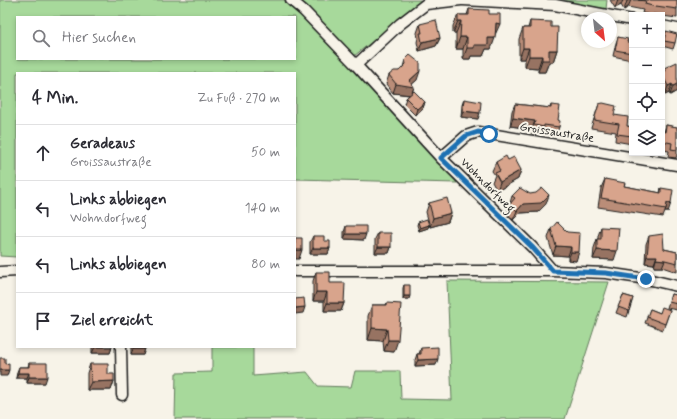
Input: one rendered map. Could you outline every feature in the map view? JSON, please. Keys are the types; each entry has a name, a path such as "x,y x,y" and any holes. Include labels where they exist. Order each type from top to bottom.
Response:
{"street":[{"name":"Wohndorfweg","path":"291,0 304,11 356,65 441,158 532,247 553,271"},
{"path":"356,65 400,24 426,4 462,0 555,5 629,19"},
{"path":"665,27 677,29"},
{"name":"Groissaustraße","path":"441,158 466,136 478,132 677,165"},
{"path":"0,272 16,271"},
{"path":"296,272 553,271 606,273 646,279 677,286"},
{"path":"121,348 122,395"}],"green space":[{"path":"0,0 427,0 349,60 457,183 296,179 296,72 16,72 16,257 0,256"},
{"path":"536,0 607,0 606,9 564,2"},
{"path":"447,281 609,282 565,419 175,419 176,373 212,372 212,348 253,348 253,376 307,372 318,386 351,387 355,371 400,371 401,399 452,400"}],"building":[{"path":"638,0 677,0 677,9 656,7 645,4 646,1"},
{"path":"469,9 489,10 489,14 500,14 500,24 496,23 495,38 488,38 488,45 474,45 474,48 467,48 467,37 460,37 461,21 458,21 458,15 469,15"},
{"path":"436,20 440,38 422,42 420,24"},
{"path":"530,21 551,22 551,27 558,27 557,50 549,50 549,60 542,60 542,56 529,56 529,48 523,48 523,28 530,28"},
{"path":"666,31 677,34 675,43 665,41"},
{"path":"618,37 628,39 627,42 629,42 629,52 615,50 617,48"},
{"path":"410,55 420,63 420,71 409,81 414,87 396,84 389,75 394,71 399,71 406,64 405,60"},
{"path":"677,62 677,84 668,86 665,80 665,68"},
{"path":"414,91 425,102 417,109 406,98"},
{"path":"464,99 481,102 480,113 463,111"},
{"path":"603,103 616,106 614,115 628,117 627,126 629,126 629,136 617,134 619,124 594,120 599,104"},
{"path":"515,104 551,108 551,105 560,106 558,120 560,121 559,127 544,125 544,127 534,125 535,121 513,118"},
{"path":"666,125 677,127 677,150 671,149 672,143 665,142"},
{"path":"506,156 508,160 514,157 521,170 500,182 495,173 500,171 496,162"},
{"path":"605,179 625,183 624,186 661,193 661,188 673,190 671,203 667,203 666,209 601,198"},
{"path":"520,188 530,194 536,193 542,188 549,195 541,203 523,204 517,211 510,204 515,198 512,196"},
{"path":"447,198 451,213 433,218 429,203"},
{"path":"427,219 429,225 420,228 418,222"},
{"path":"557,222 567,232 580,233 579,252 571,252 571,247 556,246 551,229"},
{"path":"346,226 366,226 366,234 346,234"},
{"path":"601,227 619,228 617,251 597,250 597,239 601,239"},
{"path":"378,233 391,233 391,247 378,247"},
{"path":"663,234 664,249 677,252 677,263 656,259 657,256 647,256 649,236"},
{"path":"313,236 324,236 324,241 330,241 330,248 313,248"},
{"path":"296,238 302,238 302,250 296,250"},
{"path":"316,272 330,272 330,283 345,283 344,303 327,303 327,292 316,292"},
{"path":"404,285 410,285 410,296 404,296"},
{"path":"671,294 677,295 677,304 669,302"},
{"path":"623,295 633,298 629,311 618,307"},
{"path":"304,298 305,307 296,308 296,299"},
{"path":"387,303 401,304 398,340 388,340 387,329 372,328 372,305 387,305"},
{"path":"662,307 670,310 665,324 647,317 650,309 660,313"},
{"path":"438,347 438,359 418,360 417,354 421,354 421,348"},
{"path":"133,348 145,348 145,349"},
{"path":"0,358 5,358 5,364 9,363 9,370 0,370"},
{"path":"29,363 47,363 47,377 29,377 29,373 18,373 19,367 29,367"},
{"path":"90,364 108,364 108,374 114,374 114,381 91,382"}],"route":[{"path":"489,134 478,132 466,136 441,158 532,247 553,271 606,273 646,279"}]}
